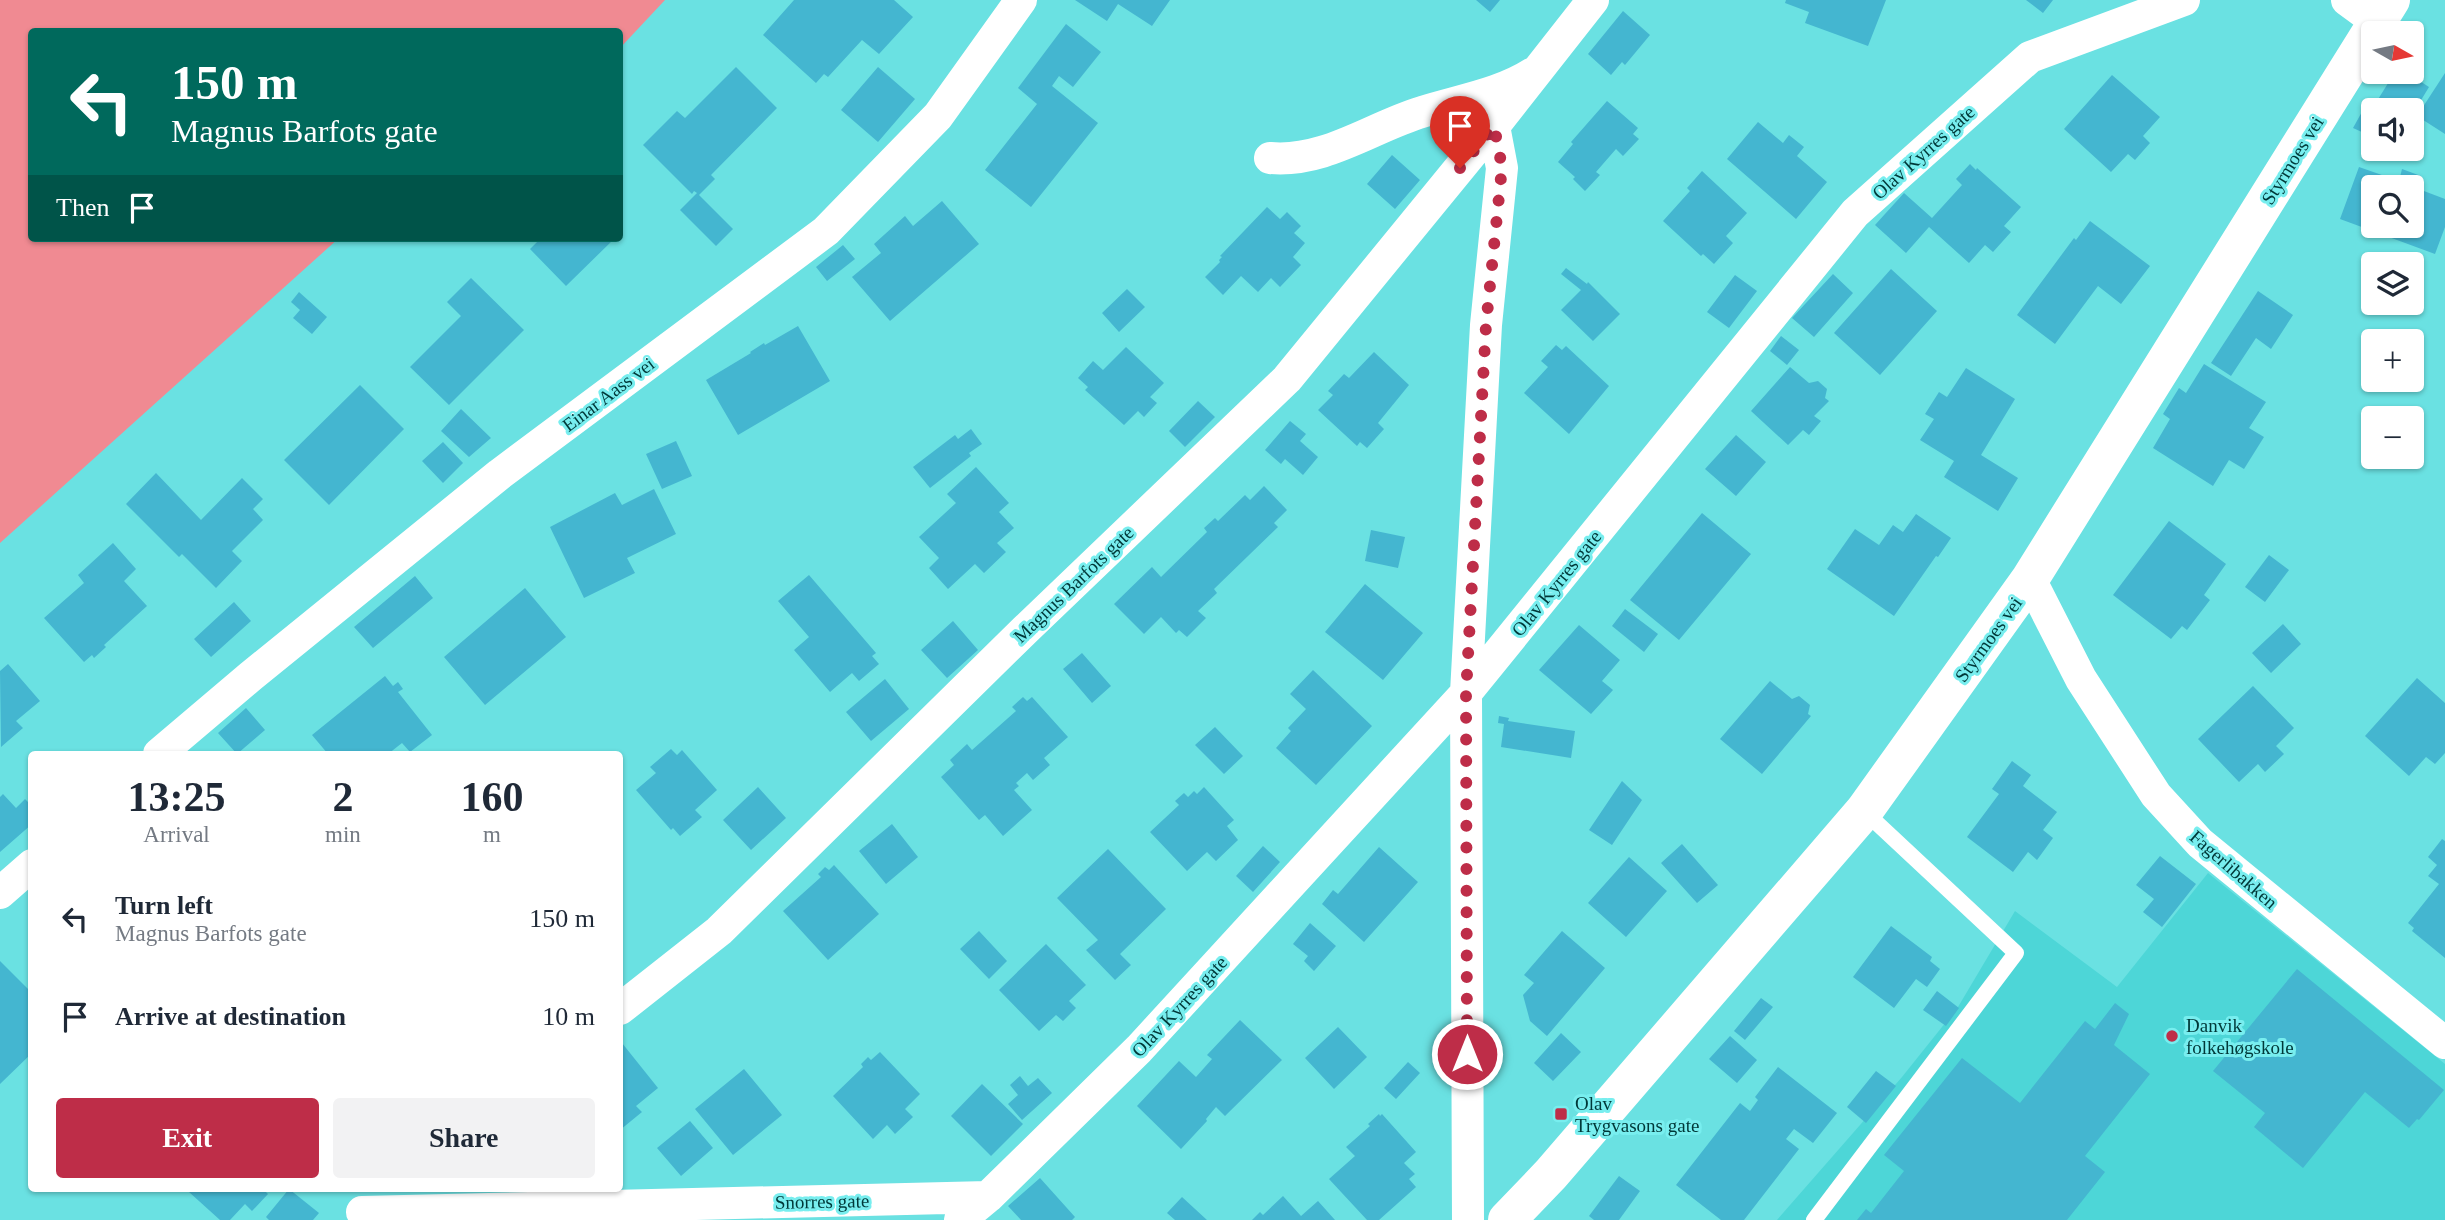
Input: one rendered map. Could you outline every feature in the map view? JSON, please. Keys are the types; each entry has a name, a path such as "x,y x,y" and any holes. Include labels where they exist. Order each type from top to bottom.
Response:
{"main road":[{"name":"Styrmoes vei","path":"1507,1220 1550,1174 1864,811 2030,579 2384,11"}],"street":[{"name":"Einar Aass vei","path":"163,751 499,474 826,231 938,116 1021,0"},
{"name":"Magnus Barfots gate","path":"623,1007 719,930 1015,639 1287,379 1494,126 1593,0"},
{"name":"Olav Kyrres gate","path":"960,1220 988,1197 1139,1049 1466,693 1855,213 2030,57 2184,0"},
{"path":"2347,0 2384,11"},
{"path":"1270,158 1281,159 1325,151 1421,112 1517,83 1537,71"},
{"path":"1468,1220 1466,693 1486,325 1502,167 1494,126"},
{"name":"Fagerlibakken","path":"2030,579 2081,679 2118,738 2165,804 2200,843 2445,1043"},
{"path":"0,893 28,868"},
{"path":"359,1216 388,1192"},
{"name":"Snorres gate","path":"359,1216 988,1197"}],"lane":[{"path":"1814,1220 2016,953 1864,811"}],"shaded area":[{"path":"0,0 665,0 623,45 623,28 28,28 28,242 335,242 0,543"},
{"name":"Danvik folkehøgskole","path":"2208,873 2445,1064 2445,1220 1777,1220 1902,1077 1958,1007 2015,911 2117,987"}],"building":[{"path":"794,0 894,0 913,17 879,54 862,40 828,77 824,74 816,83 763,35"},
{"path":"1075,0 1170,0 1152,26 1118,4 1107,21"},
{"path":"1476,0 1500,0 1490,12"},
{"path":"1786,0 1886,0 1868,46 1805,23 1809,12 1785,3"},
{"path":"2026,0 2053,0 2043,13"},
{"path":"1623,11 1650,35 1625,65 1622,62 1611,75 1588,54"},
{"path":"1066,24 1101,52 1073,87 1059,76 1052,86 1098,123 1031,207 985,170 1037,104 1018,88"},
{"path":"736,67 777,108 711,175 715,179 699,195 733,229 716,246 680,210 697,193 694,191 692,194 643,145 677,111 685,118"},
{"path":"878,67 915,99 878,142 841,110"},
{"path":"2445,73 2445,134 2424,120 2424,105"},
{"path":"2112,75 2160,117 2143,136 2150,143 2135,160 2128,154 2111,172 2064,129"},
{"path":"2388,84 2424,84 2429,87 2422,98 2379,98"},
{"path":"1607,101 1638,128 1633,134 1639,139 1623,156 1616,149 1596,172 1600,175 1585,191 1573,179 1575,177 1558,162 1573,144 1571,142"},
{"path":"2361,114 2361,132 2353,128"},
{"path":"1758,122 1783,143 1789,135 1804,147 1797,156 1827,182 1796,219 1727,159"},
{"path":"1392,155 1420,180 1395,209 1367,184"},
{"path":"1970,164 2021,207 2004,226 2011,232 1993,252 1985,245 1969,263 1929,227 1906,253 1875,225 1904,193 1932,218 1962,185 1956,179"},
{"path":"2359,167 2382,175 2361,175 2361,227 2340,219"},
{"path":"2402,169 2418,175 2400,175"},
{"path":"1702,171 1747,213 1726,236 1733,243 1714,264 1703,254 1701,256 1663,221 1690,191 1687,188"},
{"path":"2424,191 2445,199 2445,227 2435,254 2392,238 2424,238"},
{"path":"942,201 979,244 890,321 852,277 881,253 874,244 905,216 913,226"},
{"path":"1267,207 1280,219 1287,212 1301,226 1294,233 1305,243 1293,257 1301,265 1280,287 1271,278 1258,292 1241,276 1223,295 1205,277 1220,262 1220,256"},
{"path":"2090,221 2150,266 2121,304 2098,286 2055,344 2017,315 2074,238 2076,240"},
{"path":"537,242 611,242 566,286 530,249"},
{"path":"843,245 855,259 827,281 816,267"},
{"path":"1566,268 1587,284 1588,282 1620,314 1593,341 1561,310 1581,290 1561,274"},
{"path":"1891,269 1937,311 1880,375 1834,333"},
{"path":"1833,274 1853,293 1814,337 1792,318"},
{"path":"1735,275 1757,291 1729,328 1707,312"},
{"path":"471,278 524,330 449,405 410,367 461,316 447,302"},
{"path":"1127,289 1145,307 1119,332 1102,313"},
{"path":"2258,291 2293,315 2271,349 2256,338 2231,376 2211,363"},
{"path":"299,292 327,317 312,334 293,318 300,310 291,302"},
{"path":"798,326 830,381 738,435 706,380 764,343 765,345"},
{"path":"1781,336 1799,350 1787,365 1770,351"},
{"path":"1556,345 1562,350 1566,346 1609,386 1569,434 1524,393 1548,367 1541,361"},
{"path":"1126,347 1164,383 1150,397 1157,403 1144,417 1138,411 1124,425 1085,390 1088,387 1078,378 1093,361 1103,370"},
{"path":"1374,352 1409,385 1378,423 1384,429 1367,448 1360,442 1357,446 1318,410 1333,395 1328,391 1344,374 1349,378"},
{"path":"2204,364 2266,402 2249,428 2264,437 2244,469 2229,460 2213,486 2153,448 2170,419 2163,414 2179,388 2186,393"},
{"path":"1790,367 1809,383 1818,381 1827,389 1825,398 1829,401 1814,416 1821,421 1809,435 1803,430 1788,445 1751,411"},
{"path":"1966,368 2015,399 1981,455 2018,478 1998,511 1944,477 1954,461 1920,440 1934,419 1925,414 1939,392 1947,397"},
{"path":"360,385 404,429 329,505 284,460"},
{"path":"1198,401 1215,417 1185,447 1169,431"},
{"path":"461,409 491,438 469,457 441,431"},
{"path":"1290,421 1306,434 1300,441 1318,457 1303,475 1285,459 1281,464 1265,450"},
{"path":"971,429 982,444 930,488 913,467 955,435 958,439"},
{"path":"1736,435 1766,462 1736,496 1705,469"},
{"path":"676,441 692,476 662,489 646,454"},
{"path":"443,442 463,463 443,483 422,461"},
{"path":"976,467 1009,503 999,512 1014,528 997,543 1006,552 984,573 975,564 948,589 929,568 939,558 919,537 956,503 947,494"},
{"path":"156,473 201,520 242,478 263,499 253,509 263,520 232,551 242,561 216,588 182,554 179,557 126,504"},
{"path":"1264,486 1287,510 1274,523 1278,527 1214,589 1217,593 1198,611 1206,618 1187,637 1179,630 1176,633 1161,617 1144,634 1114,604 1152,567 1161,577 1207,532 1204,528 1215,518 1218,521 1245,495 1250,500"},
{"path":"654,489 676,534 627,558 635,573 584,598 550,527 615,493 622,505"},
{"path":"1702,513 1751,554 1679,640 1630,600"},
{"path":"1916,514 1951,538 1894,616 1827,569 1855,529 1879,545 1893,525 1903,532"},
{"path":"2169,521 2226,564 2204,595 2210,600 2187,630 2182,626 2171,639 2113,595"},
{"path":"1371,530 1405,537 1398,568 1365,561"},
{"path":"113,543 136,569 124,581 147,606 104,645 106,647 94,658 92,655 84,662 44,618 84,583 78,575"},
{"path":"2269,555 2289,570 2265,602 2245,587"},
{"path":"809,575 876,653 872,656 879,664 859,681 852,673 830,692 794,650 809,637 778,601"},
{"path":"415,576 433,598 373,648 354,627"},
{"path":"1365,584 1423,633 1383,680 1325,632"},
{"path":"525,588 566,637 485,705 444,657"},
{"path":"234,602 251,621 211,657 194,639"},
{"path":"1625,609 1658,634 1644,652 1612,626"},
{"path":"953,621 978,650 947,678 921,650"},
{"path":"2283,624 2301,644 2271,673 2252,653"},
{"path":"1579,625 1620,660 1602,681 1613,690 1591,714 1539,670"},
{"path":"1082,653 1111,686 1092,703 1063,669"},
{"path":"8,664 40,701 16,721 23,728 1,747 0,671"},
{"path":"1313,670 1372,726 1316,785 1276,748 1291,731 1288,728 1306,709 1290,694"},
{"path":"385,676 393,686 398,682 403,689 398,692 432,735 411,751 402,743 392,751 325,751 312,735"},
{"path":"2417,678 2445,703 2445,753 2435,764 2426,757 2409,776 2365,736"},
{"path":"885,679 909,709 871,741 846,712"},
{"path":"1770,681 1792,699 1799,696 1810,705 1808,714 1811,716 1762,774 1720,739"},
{"path":"2253,686 2294,728 2276,746 2284,754 2265,772 2258,764 2239,782 2198,739"},
{"path":"1023,697 1027,701 1032,697 1068,737 1044,758 1050,765 1033,780 1027,773 1016,783 1019,786 1014,790 1032,810 1003,836 985,815 979,820 941,777 954,765 950,760 967,744 972,750 1016,711 1012,707"},
{"path":"246,708 265,730 240,751 234,751 218,733"},
{"path":"1499,716 1509,718 1508,721 1575,731 1571,758 1501,747 1504,724 1498,723"},
{"path":"1215,727 1243,756 1224,774 1195,745"},
{"path":"671,749 677,755 682,750 717,790 695,810 702,817 680,836 673,828 671,830 636,790 656,773 650,767"},
{"path":"2012,761 2031,775 2023,786 2057,812 2043,830 2053,838 2037,860 2028,852 2013,872 1967,837 1999,794 1992,789"},
{"path":"1622,781 1642,800 1612,845 1589,830"},
{"path":"758,787 786,818 751,850 723,820"},
{"path":"1204,787 1234,820 1227,826 1238,840 1216,861 1207,852 1187,871 1150,832 1179,805 1175,801 1184,793 1188,797 1194,791 1197,794"},
{"path":"3,794 16,808 25,799 28,802 28,828 0,852 0,797"},
{"path":"892,824 918,857 886,884 859,851"},
{"path":"2442,839 2445,841 2445,958 2412,931 2414,928 2408,923 2439,884 2428,876 2437,865 2428,857"},
{"path":"1682,844 1718,885 1697,903 1661,863"},
{"path":"1263,846 1280,862 1253,892 1236,876"},
{"path":"1379,847 1418,882 1364,942 1322,904 1333,890 1338,894"},
{"path":"1108,849 1166,909 1120,954 1131,965 1115,980 1086,950 1098,940 1057,898"},
{"path":"2160,856 2196,884 2162,927 2143,912 2154,899 2136,885"},
{"path":"1629,857 1667,891 1626,937 1588,903"},
{"path":"834,865 879,914 828,960 783,911 821,877 818,874 825,867 829,870"},
{"path":"1310,923 1336,946 1314,971 1304,961 1308,956 1293,944"},
{"path":"1891,926 1932,957 1930,961 1940,969 1927,987 1916,979 1894,1008 1853,977"},
{"path":"979,931 1007,961 989,979 960,949"},
{"path":"1562,931 1605,968 1547,1036 1530,1021 1523,995 1534,983 1524,975"},
{"path":"1046,944 1086,985 1069,1001 1076,1008 1063,1021 1056,1015 1039,1031 999,990"},
{"path":"0,961 28,989 28,1057 0,1084"},
{"path":"2297,969 2444,1090 2409,1128 2365,1092 2303,1168 2254,1127 2265,1113 2213,1071"},
{"path":"1937,991 1959,1008 1946,1026 1923,1010"},
{"path":"1761,998 1773,1007 1745,1040 1734,1031"},
{"path":"2115,1003 2129,1014 2114,1045 2150,1074 2085,1156 2105,1172 2067,1220 1857,1220 1866,1209 1871,1213 1904,1171 1884,1155 1962,1058 2020,1103 2085,1021 2095,1029"},
{"path":"1240,1020 1282,1060 1225,1116 1216,1107 1181,1149 1137,1106 1179,1061 1196,1077 1212,1059 1207,1055"},
{"path":"1338,1027 1367,1057 1334,1089 1305,1058"},
{"path":"1561,1033 1581,1052 1553,1081 1534,1063"},
{"path":"1730,1036 1757,1060 1737,1083 1709,1059"},
{"path":"623,1044 658,1088 636,1106 642,1112 623,1128"},
{"path":"880,1052 920,1094 905,1109 913,1117 895,1134 887,1125 873,1139 833,1096 863,1067 861,1064 868,1057 871,1060"},
{"path":"1408,1062 1420,1073 1396,1099 1384,1088"},
{"path":"1778,1067 1837,1113 1813,1143 1794,1129 1786,1139 1799,1149 1744,1220 1721,1220 1676,1185 1740,1103 1750,1111 1758,1100 1755,1097"},
{"path":"744,1069 782,1115 733,1155 695,1109"},
{"path":"1876,1071 1896,1086 1866,1123 1847,1107"},
{"path":"1020,1076 1028,1086 1038,1078 1052,1093 1022,1120 1008,1104 1018,1095 1010,1085"},
{"path":"982,1084 1023,1124 991,1156 951,1116"},
{"path":"1382,1114 1416,1152 1404,1163 1415,1174 1409,1179 1416,1187 1379,1220 1367,1220 1329,1179 1355,1156 1346,1147 1370,1126 1368,1124"},
{"path":"690,1121 713,1148 681,1176 657,1148"},
{"path":"1619,1176 1640,1191 1619,1220 1594,1220 1589,1216"},
{"path":"1040,1178 1075,1217 1072,1220 1021,1220 1008,1206"},
{"path":"189,1192 268,1194 252,1211 245,1204 230,1220 220,1220"},
{"path":"287,1192 293,1192 319,1213 313,1220 269,1220 266,1217"},
{"path":"1283,1196 1301,1216 1318,1201 1335,1220 1252,1220 1260,1212 1263,1215"},
{"path":"1182,1197 1207,1220 1175,1220 1167,1213"}],"place":[{"name":"Danvik folkehøgskole","path":"2172,1036"},
{"name":"Olav Trygvasons gate","path":"1561,1114"}],"route":[{"path":"1460,168 1494,126 1502,167 1486,325 1466,693 1467,1054"}]}
